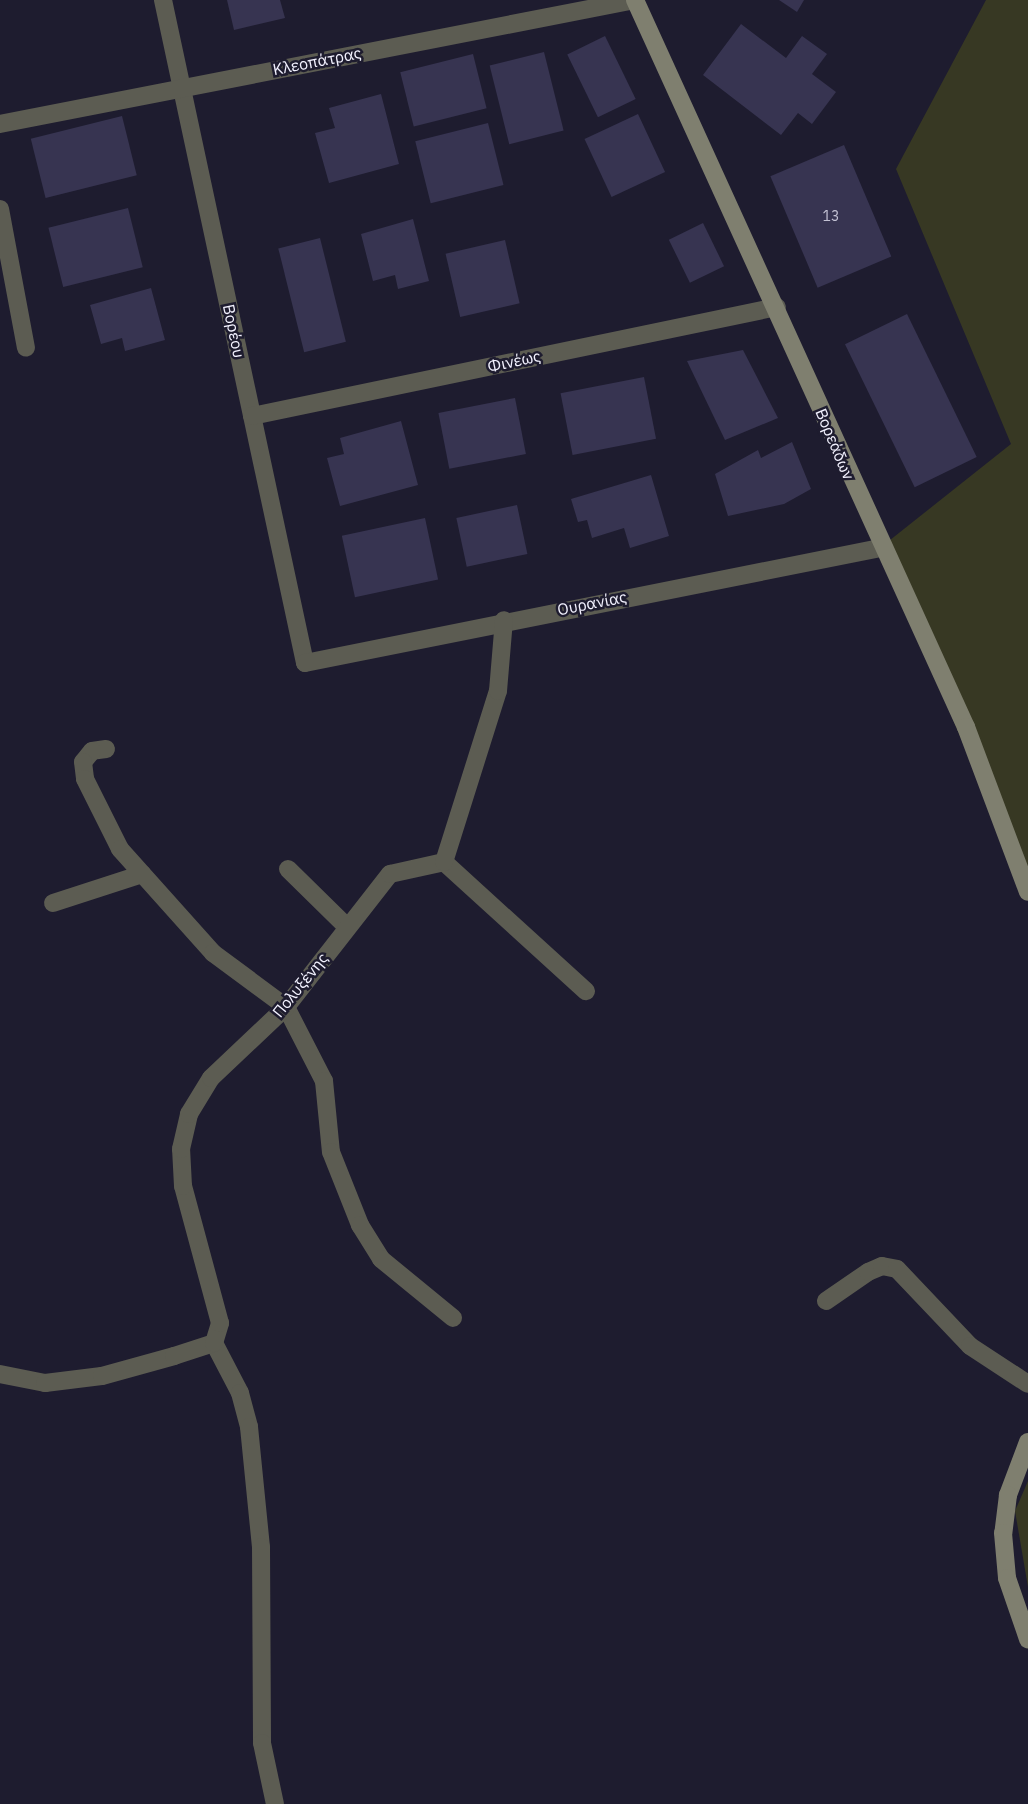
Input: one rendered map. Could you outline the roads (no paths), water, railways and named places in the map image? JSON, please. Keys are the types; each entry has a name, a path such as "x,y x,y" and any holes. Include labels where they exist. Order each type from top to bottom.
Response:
{"street":[{"name":"Βορέου","path":"163,0 305,663"},
{"name":"Κλεοπάτρας","path":"0,124 635,0"},
{"name":"Βορεάδων","path":"635,0 777,307 880,548 966,727 1028,892"},
{"path":"0,209 26,348"},
{"name":"Φινέως","path":"252,416 777,307"},
{"name":"Ουρανίας","path":"305,663 504,620 880,548"},
{"path":"504,620 498,691 444,862 586,991"},
{"path":"106,748 92,751 83,762 85,779 120,849 213,953 286,1007 324,1081 331,1152 360,1225 381,1259 453,1318"},
{"name":"Πολυξένης","path":"214,1343 220,1312 183,1186 183,1133 211,1078 286,1007 346,926 395,871 444,862"},
{"path":"288,869 346,926"},
{"path":"53,903 142,874"},
{"path":"826,1301 868,1272 882,1266 897,1269 970,1346 1028,1384"},
{"path":"0,1374 45,1383 102,1376 214,1343 240,1393 249,1427 261,1546 262,1743 275,1804"},
{"path":"1028,1442 1008,1495 1003,1533 1007,1578 1028,1639"}]}
